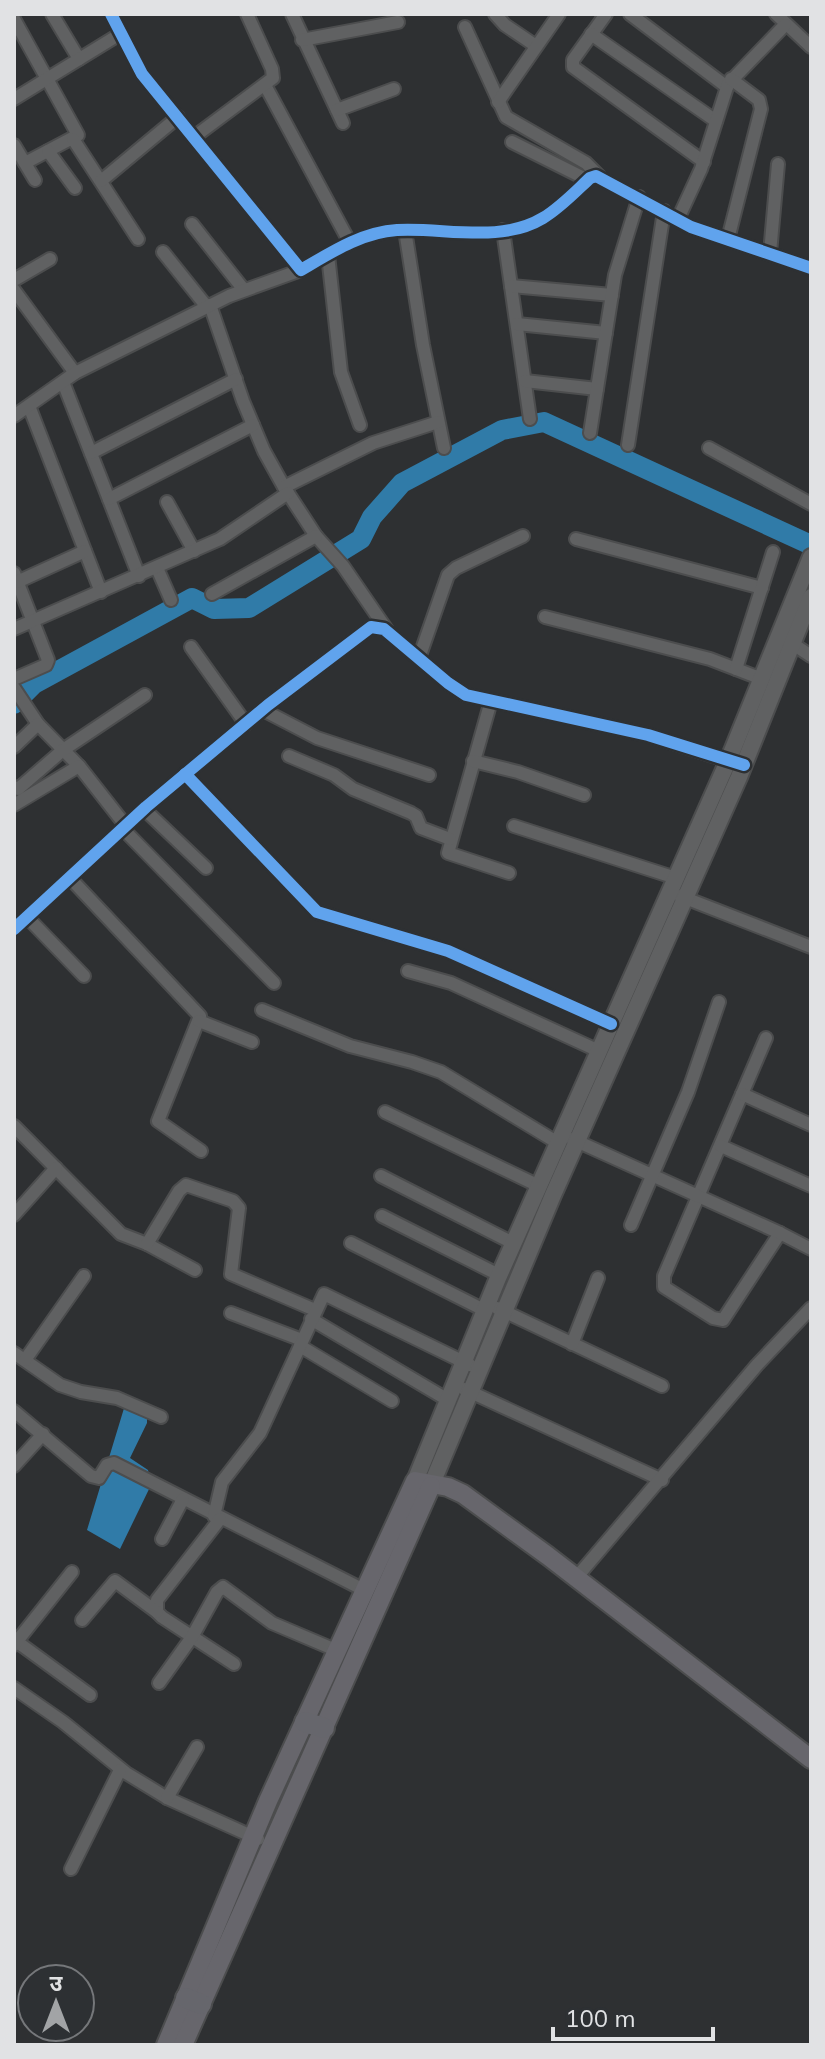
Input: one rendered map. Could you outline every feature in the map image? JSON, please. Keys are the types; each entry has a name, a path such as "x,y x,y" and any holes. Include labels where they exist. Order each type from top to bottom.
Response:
{"main road":[{"path":"166,2045 193,2001 271,1846 338,1651 480,1370 599,1051 736,763 787,640 810,558"},
{"path":"736,763 762,679 811,597"},
{"path":"183,2045 193,2001 254,1836 314,1725 423,1483 448,1400 499,1275 539,1186 565,1140 677,889"},
{"path":"423,1483 448,1487 463,1494 811,1759"}],"street":[{"path":"52,14 79,59"},
{"path":"111,14 142,74 301,270"},
{"path":"194,137 273,78 272,69 247,14"},
{"path":"292,14 343,123"},
{"path":"495,14 505,25 536,46"},
{"path":"498,102 559,14"},
{"path":"606,14 571,62 573,67 704,162"},
{"path":"630,14 729,83 759,100 761,109 728,239"},
{"path":"776,14 811,47"},
{"path":"14,19 78,132 77,138 25,163"},
{"path":"302,40 398,22"},
{"path":"678,219 704,162 729,83 785,25"},
{"path":"465,27 502,111 512,122 586,163 594,178"},
{"path":"14,99 120,34"},
{"path":"591,34 716,121"},
{"path":"265,85 350,243"},
{"path":"337,110 394,89"},
{"path":"101,181 178,117"},
{"path":"73,139 138,239"},
{"path":"512,142 639,197 678,219 811,268"},
{"path":"14,145 35,180"},
{"path":"48,151 75,188"},
{"path":"770,253 778,164"},
{"path":"14,416 75,373 208,306 301,270 350,243 396,230 503,230 543,219 594,178"},
{"path":"590,433 612,295 639,197"},
{"path":"628,445 664,211"},
{"path":"192,224 244,290"},
{"path":"405,230 423,345 444,448"},
{"path":"503,230 530,419"},
{"path":"163,252 208,306 253,425 286,490 387,631"},
{"path":"328,255 341,372 360,425"},
{"path":"14,280 50,259"},
{"path":"511,286 612,295"},
{"path":"14,290 75,373"},
{"path":"517,324 606,333"},
{"path":"91,453 236,379"},
{"path":"525,381 597,389"},
{"path":"63,382 139,576"},
{"path":"29,406 101,592"},
{"path":"14,629 226,535 286,490 373,443 438,422"},
{"path":"109,499 253,425"},
{"path":"709,448 811,504"},
{"path":"167,502 194,551"},
{"path":"212,594 316,536"},
{"path":"419,658 448,575 456,568 523,536"},
{"path":"576,539 762,588"},
{"path":"14,679 48,663 16,578 85,551"},
{"path":"736,669 773,552"},
{"path":"157,568 171,600"},
{"path":"545,617 710,659 762,679"},
{"path":"14,929 185,774 364,630 377,626 466,695 648,735 736,763"},
{"path":"787,640 811,656"},
{"path":"191,647 246,724"},
{"path":"14,688 38,724 79,766 124,828 274,983"},
{"path":"14,787 18,789 63,750 145,695"},
{"path":"491,701 448,853 509,873"},
{"path":"263,710 317,738 429,775"},
{"path":"14,747 38,724"},
{"path":"289,756 334,775 353,789 411,813 416,816 421,828 450,839"},
{"path":"473,761 525,774 584,795"},
{"path":"14,805 79,766"},
{"path":"185,774 317,912 448,951 611,1024"},
{"path":"144,809 206,868"},
{"path":"514,826 677,889 811,947"},
{"path":"70,878 197,1012 199,1021 158,1121 201,1151"},
{"path":"27,917 84,976"},
{"path":"408,971 451,983 599,1051"},
{"path":"631,1225 688,1092 719,1002"},
{"path":"262,1010 350,1046 441,1072 565,1140 654,1176 811,1249"},
{"path":"199,1021 252,1042"},
{"path":"766,1038 663,1282 669,1291 713,1318 723,1320 780,1233"},
{"path":"742,1094 811,1125"},
{"path":"385,1112 539,1186"},
{"path":"14,1126 121,1234 195,1270"},
{"path":"721,1146 811,1186"},
{"path":"14,1215 56,1168"},
{"path":"381,1176 513,1243"},
{"path":"147,1244 179,1191 186,1185 233,1201 239,1208 231,1274 313,1315 448,1400"},
{"path":"382,1216 499,1275"},
{"path":"351,1243 662,1386"},
{"path":"84,1276 19,1357 69,1389 117,1398 161,1417"},
{"path":"572,1344 598,1278"},
{"path":"157,1612 157,1600 217,1517 222,1482 260,1433 324,1294 480,1370"},
{"path":"576,1578 757,1365 811,1308"},
{"path":"231,1313 301,1343 392,1401"},
{"path":"454,1384 662,1480"},
{"path":"14,1411 95,1477 99,1478 107,1465 114,1463 366,1591"},
{"path":"16,1460 43,1434"},
{"path":"162,1539 183,1499"},
{"path":"72,1572 16,1637 90,1695"},
{"path":"82,1620 115,1581 234,1664"},
{"path":"159,1683 223,1587 272,1623 338,1651"},
{"path":"14,1688 63,1722 120,1770 167,1798 271,1846"},
{"path":"167,1798 197,1747"},
{"path":"71,1869 120,1770"}],"water":[{"path":"147,1404 147,1423 130,1458 148,1470 151,1485 120,1549 87,1530 125,1405"}],"waterway":[{"path":"14,704 34,684 192,598 214,609 249,608 361,539 372,517 402,483 502,430 544,422 811,545"}],"cycle path":[{"path":"111,14 142,74 301,270 347,244 384,232 471,233 526,226 549,214 596,176 691,227 811,268"},
{"path":"14,929 146,807 268,705 371,627 384,629 466,695 648,735 744,765"},
{"path":"185,774 317,912 448,951 611,1024"}]}
